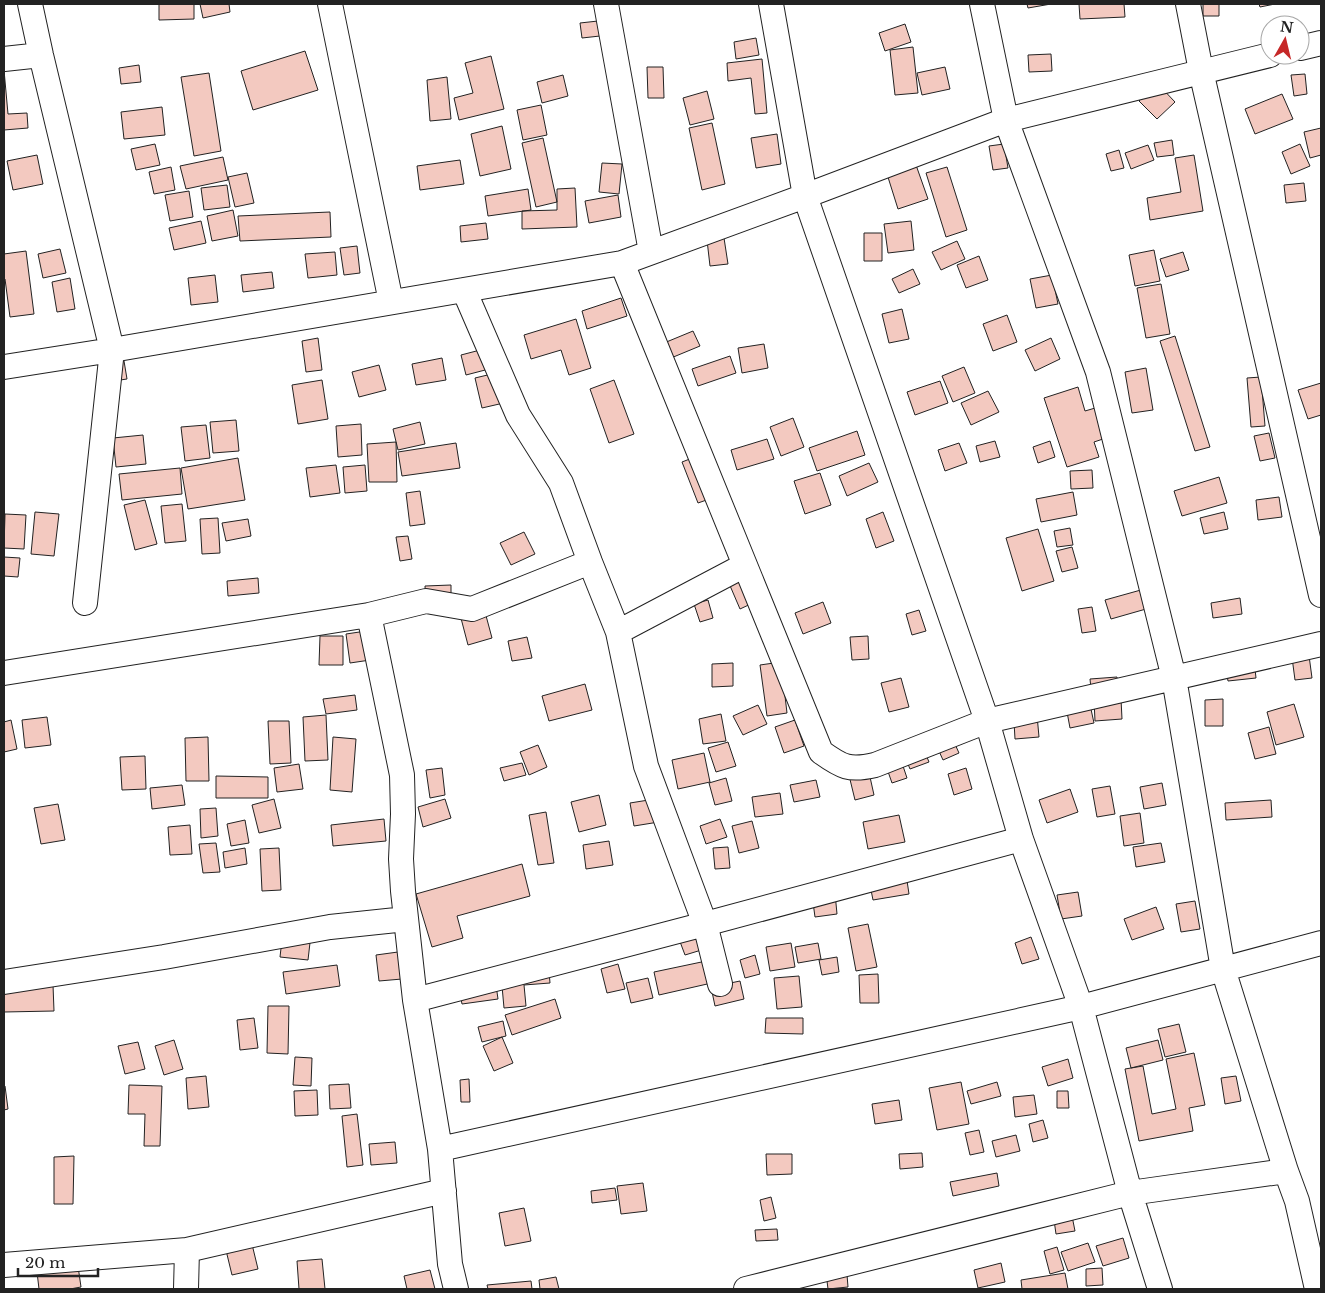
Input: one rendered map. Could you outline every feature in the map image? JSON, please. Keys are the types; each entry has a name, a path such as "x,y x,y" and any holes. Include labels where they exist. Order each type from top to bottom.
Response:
{"street":[{"path":"30,4 112,350 85,603"},
{"path":"330,4 391,302"},
{"path":"606,4 650,252"},
{"path":"771,4 805,196 987,721 1021,839 1081,1007 1130,1193 1160,1289"},
{"path":"982,4 1006,120 1098,372 1174,678 1223,969 1297,1201 1317,1289"},
{"path":"1188,4 1201,71 1321,595"},
{"path":"4,59 41,55"},
{"path":"4,366 112,350 622,263 1006,120 1260,57"},
{"path":"622,263 821,752 838,764 857,769 875,765 987,721 1321,644"},
{"path":"464,290 518,416 561,482 618,632 646,766 705,924 720,984"},
{"path":"4,673 369,615 426,601 472,609 590,562"},
{"path":"618,632 745,565"},
{"path":"369,615 402,775 401,858 406,920 415,1000 440,1149 450,1264 456,1289"},
{"path":"415,1000 1021,839"},
{"path":"4,982 164,957 330,927 406,920"},
{"path":"440,1149 1081,1007 1321,943"},
{"path":"746,1289 1130,1193 1286,1171"},
{"path":"4,1266 187,1250 444,1191"},
{"path":"186,1289 187,1250"}],"building":[{"path":"159,4 194,4 194,19 159,20"},
{"path":"200,4 229,4 230,12 203,18"},
{"path":"1027,4 1051,4 1028,8"},
{"path":"1079,4 1124,4 1125,17 1080,19"},
{"path":"1203,4 1219,4 1219,16 1203,16"},
{"path":"1259,4 1275,4 1260,7"},
{"path":"598,21 600,36 582,38 580,23"},
{"path":"905,24 911,42 885,51 879,33"},
{"path":"756,38 759,55 736,59 734,42"},
{"path":"913,47 918,93 895,95 890,50"},
{"path":"305,51 318,90 253,110 241,71"},
{"path":"1051,54 1052,71 1029,72 1028,55"},
{"path":"491,56 504,109 459,120 454,98 473,93 465,63"},
{"path":"762,59 767,113 755,114 751,78 728,81 727,63"},
{"path":"139,65 141,82 121,84 119,68"},
{"path":"647,67 663,67 664,98 648,98"},
{"path":"945,67 950,89 922,95 917,73"},
{"path":"4,70 8,114 27,113 28,128 4,130"},
{"path":"209,73 221,151 194,156 181,77"},
{"path":"1305,74 1307,94 1294,96 1291,75"},
{"path":"563,75 568,96 542,103 537,82"},
{"path":"447,77 451,119 430,121 427,80"},
{"path":"1157,83 1175,102 1157,119 1139,101"},
{"path":"707,91 714,119 690,125 683,98"},
{"path":"1282,94 1293,119 1255,134 1245,109"},
{"path":"541,105 547,135 523,140 517,110"},
{"path":"162,107 165,135 124,139 121,112"},
{"path":"712,123 725,184 702,190 689,128"},
{"path":"502,126 511,169 480,176 471,134"},
{"path":"1321,128 1321,155 1310,158 1304,132"},
{"path":"777,134 781,164 756,168 751,138"},
{"path":"543,138 557,202 536,207 522,143"},
{"path":"1172,140 1174,155 1157,157 1154,143"},
{"path":"155,144 160,165 136,170 131,149"},
{"path":"1004,144 1008,168 993,170 989,146"},
{"path":"1300,144 1310,166 1291,174 1282,152"},
{"path":"1148,145 1154,160 1131,169 1125,153"},
{"path":"1119,150 1124,168 1111,171 1106,154"},
{"path":"37,155 43,184 13,190 7,161"},
{"path":"1194,155 1203,211 1150,220 1147,198 1181,192 1175,158"},
{"path":"223,157 228,180 186,189 180,166"},
{"path":"460,160 464,184 420,190 417,166"},
{"path":"602,163 622,164 619,194 599,192"},
{"path":"916,165 928,199 898,209 887,174"},
{"path":"171,167 175,190 154,194 149,172"},
{"path":"947,167 967,230 946,237 926,173"},
{"path":"247,173 254,203 235,207 228,177"},
{"path":"1304,183 1306,201 1286,203 1284,185"},
{"path":"227,185 230,207 204,210 201,188"},
{"path":"575,188 577,227 522,229 522,211 557,210 557,189"},
{"path":"528,189 531,210 488,216 485,196"},
{"path":"189,191 193,217 170,221 165,195"},
{"path":"618,195 621,217 589,223 585,201"},
{"path":"233,210 238,236 212,241 207,216"},
{"path":"330,212 331,237 240,241 238,216"},
{"path":"201,221 206,243 174,250 169,228"},
{"path":"911,221 914,250 888,253 884,224"},
{"path":"486,223 488,239 461,242 460,226"},
{"path":"864,233 882,233 882,261 864,261"},
{"path":"724,238 728,264 710,266 707,240"},
{"path":"957,241 965,259 941,270 932,252"},
{"path":"357,246 360,273 344,275 340,248"},
{"path":"60,249 66,273 43,278 38,254"},
{"path":"1154,250 1160,281 1135,286 1129,255"},
{"path":"26,251 34,314 10,317 4,279 4,254"},
{"path":"335,252 337,275 308,278 305,254"},
{"path":"1183,252 1189,270 1166,277 1160,259"},
{"path":"979,256 988,280 966,288 957,265"},
{"path":"913,269 920,284 899,293 892,279"},
{"path":"272,272 274,288 243,292 241,275"},
{"path":"215,275 218,302 191,305 188,278"},
{"path":"1052,275 1058,304 1036,308 1030,279"},
{"path":"70,278 75,309 57,312 52,282"},
{"path":"1161,284 1170,334 1146,338 1137,288"},
{"path":"621,298 627,316 587,329 582,311"},
{"path":"902,309 909,339 889,343 882,314"},
{"path":"1007,315 1017,342 993,351 983,324"},
{"path":"576,319 591,368 569,375 561,350 531,359 524,335"},
{"path":"693,331 700,346 671,358 664,343"},
{"path":"1175,336 1210,447 1195,451 1160,341"},
{"path":"318,338 322,370 306,372 302,341"},
{"path":"1051,338 1060,359 1035,371 1025,350"},
{"path":"764,344 768,368 742,373 738,348"},
{"path":"484,349 489,369 466,375 461,355"},
{"path":"730,356 736,373 698,386 692,369"},
{"path":"442,358 446,380 416,385 412,364"},
{"path":"124,361 127,379 107,382 104,364"},
{"path":"379,365 386,390 359,397 352,372"},
{"path":"964,367 975,393 953,402 942,376"},
{"path":"1146,368 1153,410 1132,413 1125,372"},
{"path":"500,372 508,402 482,408 475,378"},
{"path":"1261,377 1265,426 1251,427 1247,378"},
{"path":"322,380 328,419 298,424 292,385"},
{"path":"614,380 634,434 609,443 590,389"},
{"path":"940,381 948,403 915,415 907,392"},
{"path":"1321,383 1321,415 1308,419 1298,390"},
{"path":"1078,387 1085,411 1102,406 1112,436 1094,442 1099,457 1067,467 1044,398"},
{"path":"988,391 999,412 971,425 961,403"},
{"path":"793,418 804,447 781,456 770,427"},
{"path":"236,420 239,451 213,453 210,422"},
{"path":"420,422 425,444 398,450 393,429"},
{"path":"361,424 362,455 338,457 336,426"},
{"path":"206,425 210,458 185,461 181,427"},
{"path":"857,431 865,455 817,471 809,448"},
{"path":"1269,433 1275,458 1260,461 1254,436"},
{"path":"143,435 146,464 116,467 113,438"},
{"path":"767,439 774,459 737,470 731,450"},
{"path":"995,441 1000,457 980,462 976,446"},
{"path":"1050,441 1055,457 1038,463 1033,447"},
{"path":"396,442 397,482 369,482 367,444"},
{"path":"456,443 460,468 402,476 398,452"},
{"path":"959,443 967,463 945,471 938,450"},
{"path":"700,455 715,497 698,503 682,462"},
{"path":"238,458 245,500 188,509 181,468"},
{"path":"869,463 878,482 847,496 839,476"},
{"path":"336,465 340,493 310,497 306,468"},
{"path":"365,465 367,491 345,493 343,467"},
{"path":"180,468 182,494 122,500 119,474"},
{"path":"1092,470 1093,488 1071,489 1070,471"},
{"path":"820,473 831,505 805,514 794,481"},
{"path":"1219,477 1227,503 1182,516 1174,491"},
{"path":"420,491 425,524 410,526 406,493"},
{"path":"1073,492 1077,515 1041,522 1036,499"},
{"path":"1279,497 1282,517 1258,520 1256,500"},
{"path":"145,500 157,544 135,550 124,505"},
{"path":"182,504 186,541 165,543 161,506"},
{"path":"35,512 59,514 54,556 31,554"},
{"path":"883,512 894,541 876,548 866,519"},
{"path":"1224,512 1228,529 1204,534 1200,518"},
{"path":"5,514 26,515 24,549 4,548"},
{"path":"218,518 220,553 202,554 200,519"},
{"path":"248,519 251,536 226,541 222,523"},
{"path":"1070,528 1073,545 1057,547 1054,531"},
{"path":"1038,529 1054,581 1022,591 1006,538"},
{"path":"524,532 535,554 511,565 500,543"},
{"path":"408,536 412,559 400,561 396,537"},
{"path":"1072,547 1078,568 1062,572 1056,551"},
{"path":"4,557 20,558 18,577 4,576"},
{"path":"743,575 755,602 740,609 728,581"},
{"path":"258,578 259,593 228,596 227,581"},
{"path":"451,585 451,608 426,609 425,586"},
{"path":"1148,588 1153,607 1111,619 1105,600"},
{"path":"481,597 492,638 468,645 457,603"},
{"path":"1240,598 1242,614 1213,618 1211,603"},
{"path":"708,600 713,618 700,622 694,604"},
{"path":"823,602 831,623 803,634 795,613"},
{"path":"1092,607 1096,631 1082,633 1078,609"},
{"path":"919,610 926,631 912,635 906,614"},
{"path":"373,630 377,659 350,663 346,634"},
{"path":"320,636 343,636 343,665 319,665"},
{"path":"868,636 869,659 852,660 850,637"},
{"path":"527,637 532,658 512,661 508,641"},
{"path":"1308,648 1312,678 1295,680 1291,650"},
{"path":"1254,660 1256,678 1228,681 1225,664"},
{"path":"781,662 787,713 767,716 760,665"},
{"path":"733,663 733,686 712,687 712,664"},
{"path":"1117,677 1119,696 1092,699 1090,679"},
{"path":"901,678 909,707 889,712 881,683"},
{"path":"585,684 592,710 549,721 542,696"},
{"path":"1087,691 1094,723 1070,728 1064,696"},
{"path":"355,695 357,710 326,714 323,699"},
{"path":"1121,699 1122,719 1095,721 1094,700"},
{"path":"1223,699 1223,726 1205,726 1205,700"},
{"path":"1036,704 1039,737 1015,739 1013,705"},
{"path":"1294,704 1304,737 1276,745 1267,712"},
{"path":"758,705 767,724 743,735 733,716"},
{"path":"721,714 726,741 703,744 699,719"},
{"path":"326,715 328,760 305,761 303,717"},
{"path":"47,717 51,745 25,748 22,720"},
{"path":"11,720 17,749 4,752 4,722"},
{"path":"795,720 804,746 784,753 775,727"},
{"path":"268,721 289,721 291,763 270,764"},
{"path":"1269,727 1276,754 1255,759 1248,733"},
{"path":"950,733 959,753 943,760 934,740"},
{"path":"208,737 209,781 186,781 185,738"},
{"path":"333,737 356,739 352,792 330,790"},
{"path":"728,742 736,766 716,772 708,748"},
{"path":"538,745 547,767 529,775 520,752"},
{"path":"922,745 929,762 910,769 903,752"},
{"path":"704,753 710,782 678,789 672,760"},
{"path":"899,754 907,778 892,783 884,760"},
{"path":"145,756 146,789 122,790 120,757"},
{"path":"866,759 874,795 855,800 846,763"},
{"path":"522,763 526,775 504,781 500,768"},
{"path":"299,764 303,789 277,792 274,768"},
{"path":"442,768 445,795 430,798 426,770"},
{"path":"966,768 972,789 954,795 948,774"},
{"path":"216,776 268,777 268,798 216,798"},
{"path":"726,778 732,801 715,805 709,783"},
{"path":"816,780 820,797 794,802 790,785"},
{"path":"1162,783 1166,805 1144,809 1140,787"},
{"path":"182,785 185,805 152,809 150,788"},
{"path":"1110,786 1115,814 1097,817 1092,789"},
{"path":"1070,789 1078,812 1047,823 1039,800"},
{"path":"780,793 783,814 755,817 752,797"},
{"path":"599,795 606,825 579,832 571,802"},
{"path":"661,798 665,821 634,826 630,803"},
{"path":"274,799 281,828 259,833 252,805"},
{"path":"445,799 451,818 423,827 418,807"},
{"path":"1271,800 1272,817 1226,820 1225,803"},
{"path":"58,804 65,840 41,844 34,808"},
{"path":"216,808 218,836 201,838 200,809"},
{"path":"546,812 554,863 538,865 529,815"},
{"path":"1140,813 1144,843 1124,846 1120,816"},
{"path":"899,815 905,842 868,849 863,822"},
{"path":"384,819 386,841 333,846 331,825"},
{"path":"720,819 727,837 706,844 700,826"},
{"path":"245,820 249,843 231,846 227,824"},
{"path":"752,821 759,848 739,853 732,826"},
{"path":"190,825 192,854 170,855 168,827"},
{"path":"609,841 613,865 586,869 583,845"},
{"path":"216,843 220,872 203,873 199,844"},
{"path":"1161,843 1165,862 1136,867 1133,847"},
{"path":"728,847 730,868 715,869 713,848"},
{"path":"245,848 247,864 225,868 223,852"},
{"path":"279,848 281,890 262,891 260,849"},
{"path":"522,864 530,896 457,916 463,938 432,947 416,894"},
{"path":"906,874 909,894 873,900 869,880"},
{"path":"1078,892 1082,916 1061,919 1057,895"},
{"path":"835,893 837,914 815,917 812,895"},
{"path":"1195,901 1200,929 1181,932 1176,904"},
{"path":"1156,907 1164,929 1132,940 1124,919"},
{"path":"699,923 708,948 685,955 676,931"},
{"path":"868,924 877,967 856,971 848,928"},
{"path":"283,931 311,934 308,960 280,957"},
{"path":"1031,937 1039,959 1022,964 1015,943"},
{"path":"791,943 795,967 770,971 766,947"},
{"path":"818,943 821,959 798,963 795,947"},
{"path":"398,952 402,979 379,981 376,955"},
{"path":"755,955 760,974 745,978 740,960"},
{"path":"837,957 839,972 822,975 819,960"},
{"path":"711,960 716,982 659,995 654,972"},
{"path":"618,964 625,989 607,993 601,969"},
{"path":"337,965 340,986 286,994 283,972"},
{"path":"549,971 550,983 524,985 526,1006 504,1008 501,975"},
{"path":"878,974 879,1003 860,1003 859,975"},
{"path":"799,976 802,1007 777,1009 774,978"},
{"path":"495,978 498,999 462,1004 458,983"},
{"path":"648,978 653,998 631,1003 626,983"},
{"path":"740,981 744,999 715,1006 711,987"},
{"path":"53,985 54,1011 4,1012 4,986"},
{"path":"555,999 561,1018 512,1035 505,1015"},
{"path":"268,1006 289,1006 288,1054 267,1053"},
{"path":"254,1018 258,1048 240,1050 237,1020"},
{"path":"766,1018 803,1018 803,1034 765,1033"},
{"path":"503,1021 506,1036 482,1042 478,1027"},
{"path":"1179,1024 1186,1052 1165,1057 1158,1029"},
{"path":"502,1037 513,1063 494,1071 483,1046"},
{"path":"174,1040 183,1069 164,1075 155,1046"},
{"path":"1158,1040 1163,1060 1131,1068 1126,1048"},
{"path":"138,1042 145,1069 125,1074 118,1046"},
{"path":"1194,1053 1205,1105 1189,1108 1193,1131 1139,1141 1125,1069 1143,1066 1152,1114 1176,1109 1166,1059"},
{"path":"295,1057 312,1058 311,1086 293,1085"},
{"path":"1068,1059 1073,1078 1048,1086 1042,1067"},
{"path":"206,1076 209,1107 188,1109 186,1078"},
{"path":"1236,1076 1241,1101 1225,1104 1221,1078"},
{"path":"469,1079 470,1102 461,1102 460,1080"},
{"path":"961,1082 969,1124 937,1130 929,1088"},
{"path":"997,1082 1001,1096 971,1104 967,1091"},
{"path":"349,1084 351,1108 330,1109 329,1085"},
{"path":"129,1085 162,1086 160,1146 144,1146 145,1114 128,1114"},
{"path":"4,1086 8,1109 4,1110"},
{"path":"317,1090 318,1115 295,1116 294,1091"},
{"path":"1057,1091 1068,1091 1069,1108 1057,1108"},
{"path":"1034,1095 1037,1114 1015,1117 1013,1097"},
{"path":"899,1100 902,1120 875,1124 872,1104"},
{"path":"357,1114 363,1165 347,1167 342,1116"},
{"path":"1043,1120 1048,1138 1033,1142 1029,1124"},
{"path":"979,1130 984,1152 970,1155 965,1133"},
{"path":"1016,1135 1020,1151 996,1157 992,1141"},
{"path":"395,1142 397,1163 371,1165 369,1144"},
{"path":"922,1153 923,1167 900,1169 899,1154"},
{"path":"766,1154 792,1154 792,1174 767,1175"},
{"path":"74,1156 73,1204 54,1204 54,1157"},
{"path":"997,1173 999,1186 953,1196 950,1182"},
{"path":"643,1183 647,1211 621,1214 617,1186"},
{"path":"615,1188 617,1200 592,1203 591,1191"},
{"path":"771,1197 776,1218 764,1221 760,1200"},
{"path":"524,1208 531,1241 505,1246 499,1213"},
{"path":"1071,1211 1075,1231 1056,1234 1053,1213"},
{"path":"777,1229 778,1240 756,1241 755,1230"},
{"path":"250,1236 258,1269 232,1275 224,1242"},
{"path":"1123,1238 1129,1258 1103,1266 1096,1246"},
{"path":"1088,1243 1095,1262 1068,1271 1061,1252"},
{"path":"1057,1247 1064,1270 1050,1274 1044,1251"},
{"path":"322,1259 325,1289 299,1289 297,1261"},
{"path":"846,1262 848,1287 828,1289 825,1265"},
{"path":"1001,1263 1005,1282 978,1288 974,1270"},
{"path":"78,1266 81,1287 39,1289 37,1272"},
{"path":"1102,1268 1103,1285 1086,1286 1086,1269"},
{"path":"430,1270 435,1289 407,1289 404,1276"},
{"path":"1065,1273 1068,1289 1022,1289 1021,1280"},
{"path":"556,1277 559,1289 540,1289 539,1280"},
{"path":"531,1281 532,1289 488,1289 487,1285"}]}
